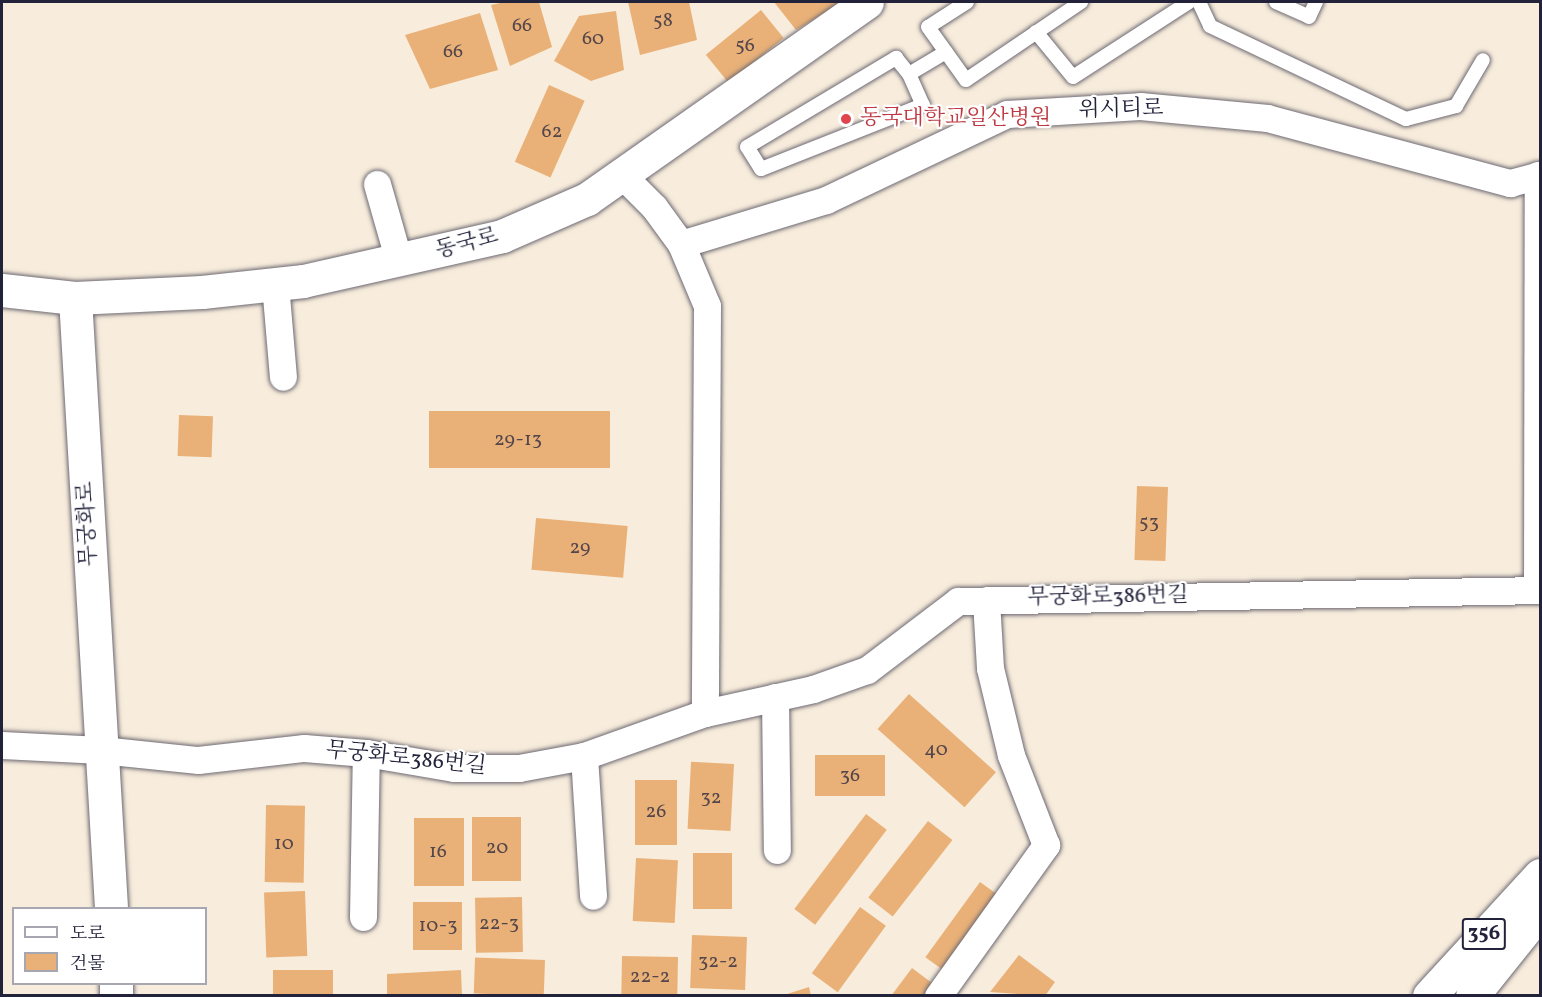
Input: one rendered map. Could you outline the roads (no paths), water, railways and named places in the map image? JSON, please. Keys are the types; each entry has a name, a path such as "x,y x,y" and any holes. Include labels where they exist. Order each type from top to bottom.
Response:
{"street":[{"name":"동국로","path":"2,290 75,298 275,284 399,261 502,236 587,198 867,2"},
{"name":"위시티로","path":"681,244 826,200 1007,114 1140,106 1267,118 1510,183 1539,175"},
{"path":"621,174 654,207 681,244 707,306 705,713"},
{"path":"1539,175 1539,590"},
{"path":"377,184 399,261"},
{"path":"275,284 283,377"},
{"name":"무궁화로","path":"75,298 111,907"},
{"name":"무궁화로386번길","path":"100,750 198,760 304,748 366,753 454,768 519,768 584,756 705,713 775,697 867,670 958,601 1539,590"},
{"path":"938,996 1046,845 1008,744 990,668 986,600"},
{"path":"775,697 777,850"},
{"path":"2,745 100,750"},
{"path":"363,917 366,753"},
{"path":"584,756 593,896"},
{"name":"356","path":"1429,996 1540,874"},
{"path":"1472,996 1540,910"}],"lane":[{"path":"967,2 928,27 966,80 1081,2"},
{"path":"1036,32 1073,77 1189,2"},
{"path":"1198,2 1209,26 1406,119 1456,106 1483,60"},
{"path":"1276,2 1309,17 1316,2"},
{"path":"909,74 946,52"},
{"path":"896,58 909,74 923,105 761,169 747,147 896,58"}],"place":[{"name":"동국대학교일산병원","path":"846,119"}]}
